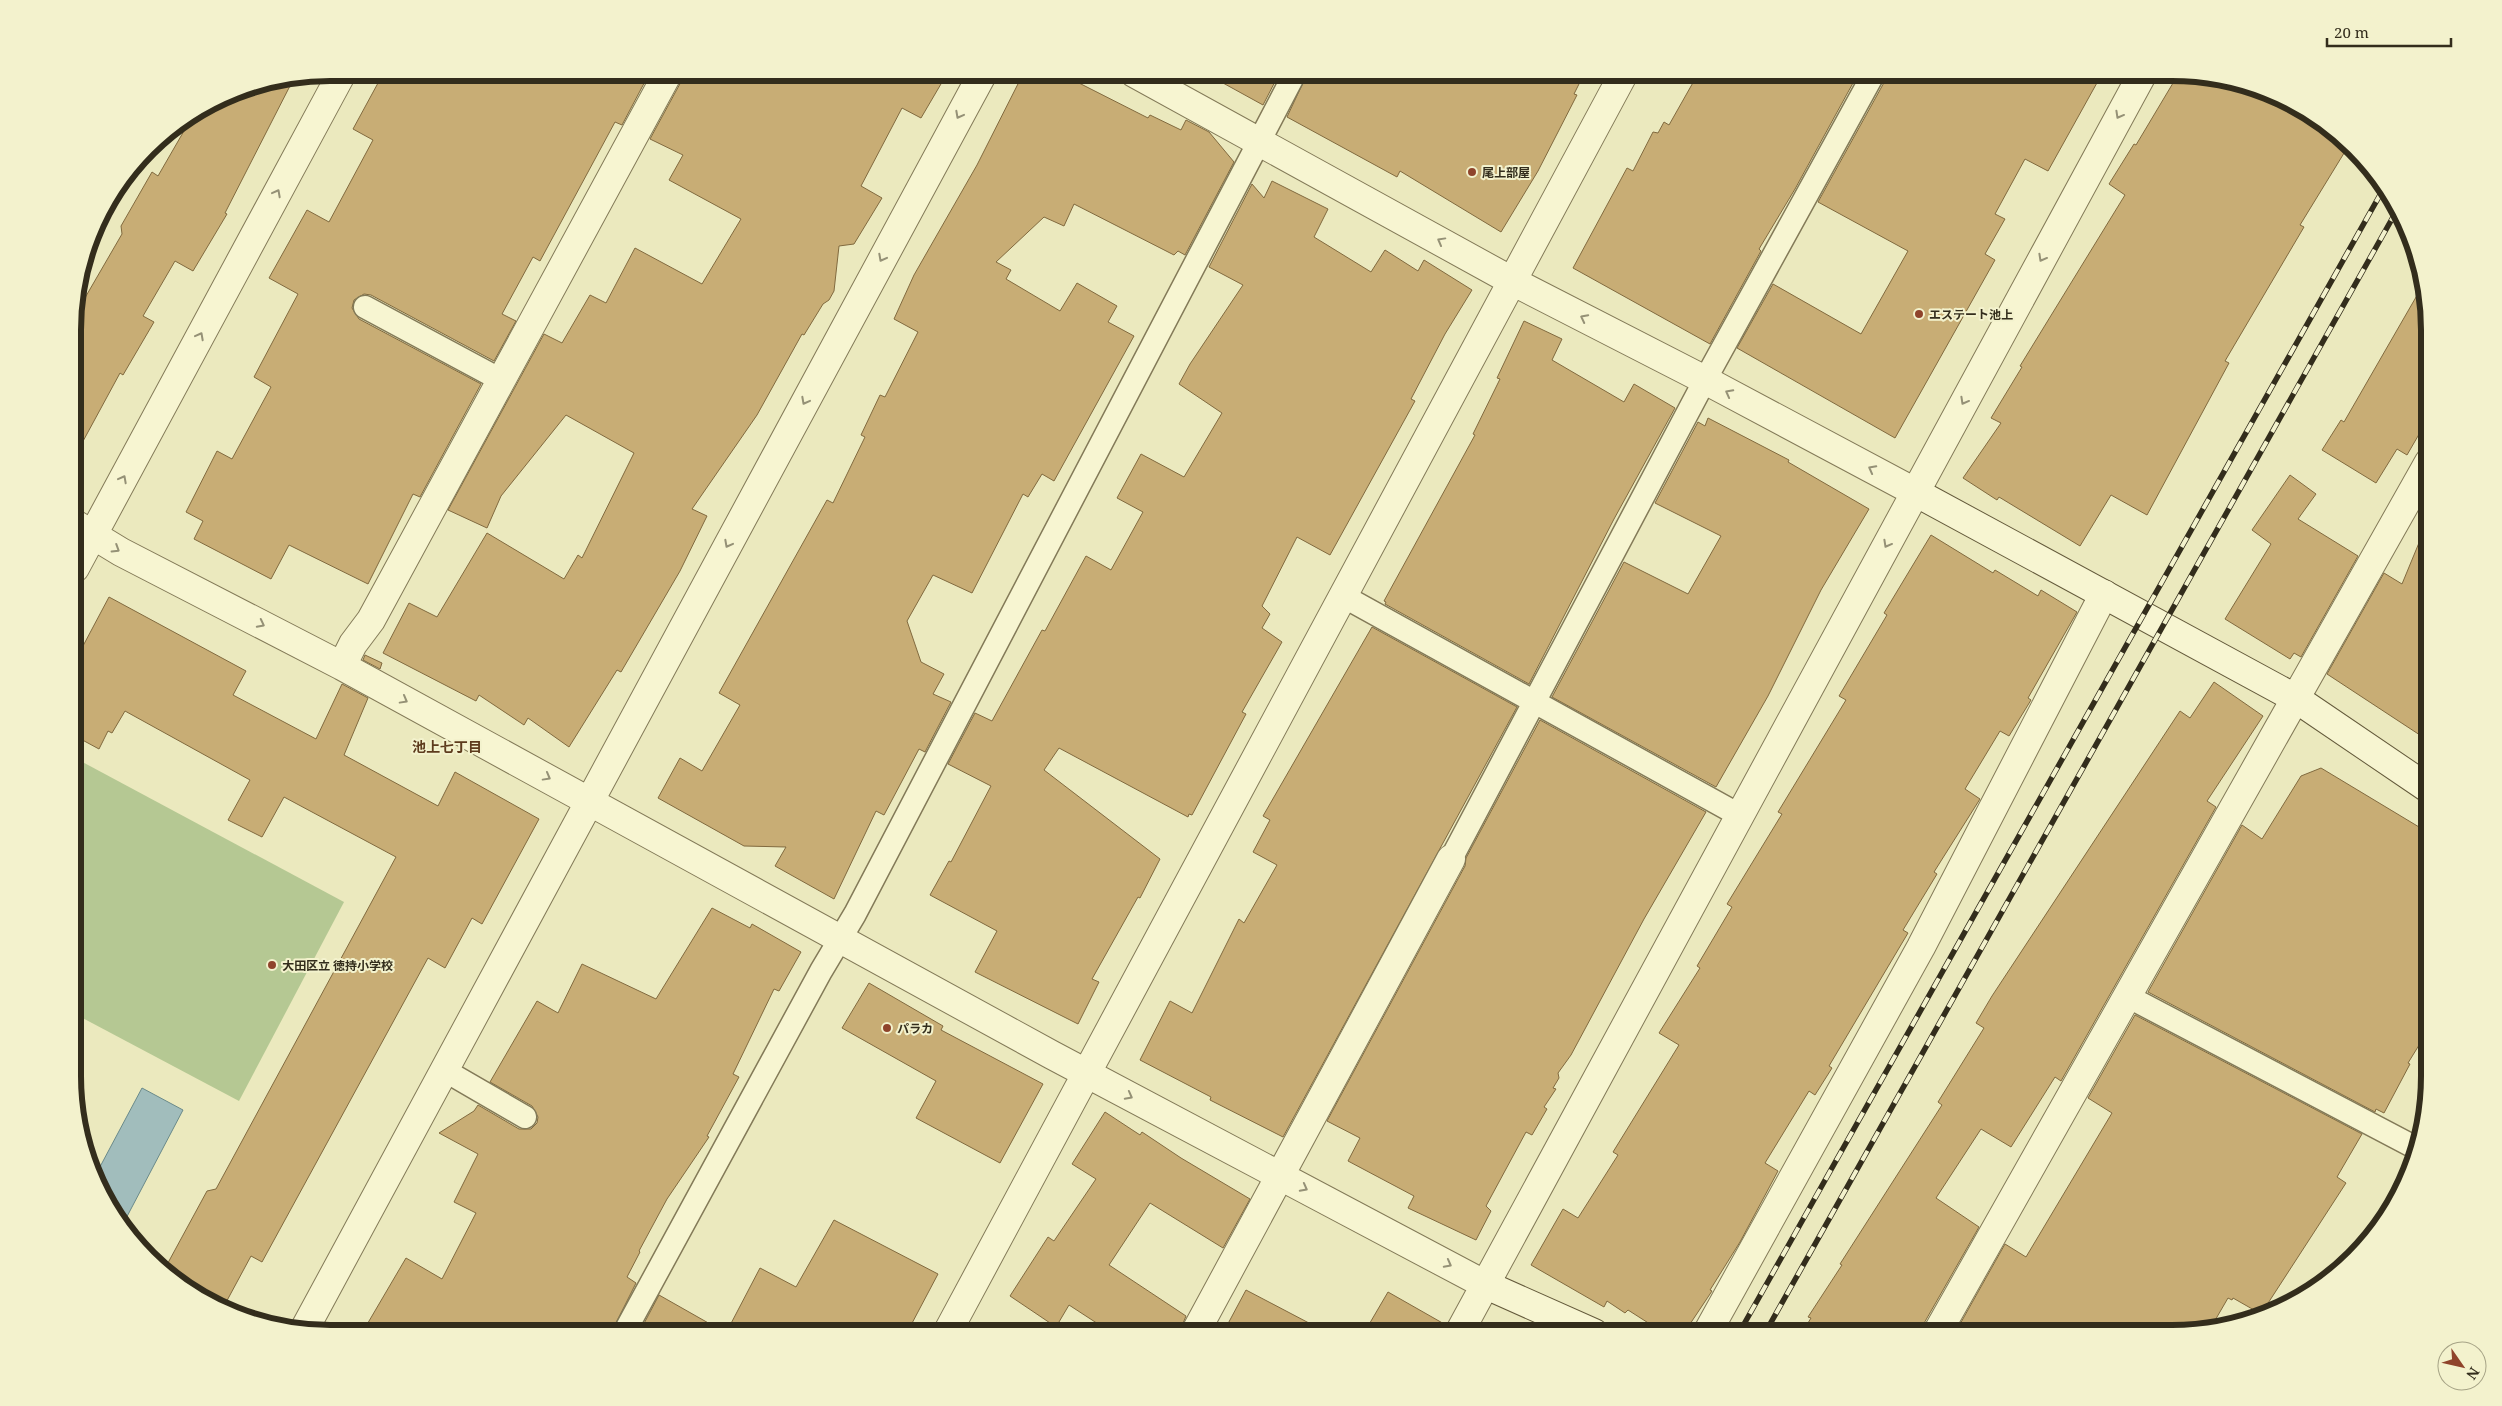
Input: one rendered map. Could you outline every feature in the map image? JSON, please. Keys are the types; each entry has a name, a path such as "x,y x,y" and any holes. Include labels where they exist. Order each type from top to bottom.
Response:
{"street":[{"path":"81,542 84,529 337,81"},
{"path":"342,666 353,644 371,620 663,81"},
{"path":"307,1324 978,81"},
{"path":"1151,81 1259,139 1512,281 1705,380 2295,698 2421,783"},
{"path":"951,1325 1619,81"},
{"path":"1463,1325 2138,81"},
{"path":"1942,1325 2421,476"},
{"path":"84,529 120,552 342,666 1086,1074 1484,1284 1576,1325"},
{"path":"1711,1325 1921,947 2104,594"},
{"path":"1198,1325 1451,859"}],"lane":[{"path":"628,1325 860,905 1290,81"},
{"path":"1451,859 1705,380 1869,81"},
{"path":"365,307 501,380"},
{"path":"1343,596 1739,814"},
{"path":"2127,996 2411,1145"},
{"path":"444,1070 525,1117"}],"green space":[{"path":"81,761 344,902 239,1101 81,1017"}],"water":[{"path":"142,1088 183,1110 126,1218 99,1169"}],"building":[{"path":"379,81 645,81 622,125 615,122 540,261 533,257 502,314 516,321 494,361 371,295 364,294 354,300 352,308 359,319 481,384 420,497 413,494 368,584 289,545 271,579 194,539 203,521 186,512 217,451 232,459 271,387 254,377 298,294 269,278 307,210 329,222 373,140 353,129"},
{"path":"681,81 943,81 921,118 902,108 861,186 882,198 854,244 839,246 834,291 829,300 823,304 804,335 802,334 757,415 692,509 707,516 680,571 621,672 617,670 569,747 528,718 524,725 479,695 476,701 383,653 409,603 437,617 487,533 564,579 578,555 582,558 634,453 566,415 501,496 487,528 448,510 544,334 562,343 590,295 606,303 635,248 702,284 741,219 669,180 683,155 650,139"},
{"path":"1019,81 1076,81 1148,118 1150,115 1181,130 1186,120 1209,132 1234,162 1185,255 1178,251 1174,255 1074,204 1064,226 1044,217 996,262 1011,270 1006,279 1060,311 1077,283 1117,306 1108,322 1134,336 1054,481 1042,474 1028,497 1023,494 972,593 933,575 907,621 921,662 944,674 933,694 951,702 925,752 919,749 884,815 876,811 834,899 775,866 786,847 744,846 658,798 680,758 702,771 740,705 719,693 827,500 833,503 865,437 861,435 880,395 885,397 918,332 894,319 914,275 977,165"},
{"path":"1219,81 1275,81 1263,105"},
{"path":"1304,81 1580,81 1574,94 1577,95 1538,171 1501,232 1400,171 1397,177 1287,117"},
{"path":"1694,81 1854,81 1795,189 1759,249 1761,251 1710,344 1573,268 1627,168 1633,171 1653,132 1658,133 1664,122 1669,125"},
{"path":"1885,81 2098,81 2048,171 2025,159 1995,214 2005,219 1985,254 1995,260 1895,438 1737,348 1773,284 1861,334 1908,251 1818,202"},
{"path":"2174,81 2221,86 2267,100 2310,123 2345,151 2300,225 2304,227 2225,361 2229,363 2147,515 2111,495 2080,546 1999,497 1997,500 1963,478 2001,423 1991,418 2022,367 2020,366 2125,195 2109,184 2134,144 2136,145"},
{"path":"291,84 225,213 227,214 193,271 175,261 143,316 154,322 123,375 120,373 81,445 83,302 122,234 121,226 152,172 158,176 186,128 192,123 220,107 250,94"},
{"path":"1272,181 1328,209 1314,237 1371,272 1385,250 1418,271 1424,260 1472,290 1445,334 1411,399 1415,401 1330,555 1297,537 1262,606 1270,614 1262,628 1282,642 1242,712 1246,714 1192,815 1189,814 1188,817 1059,748 1044,770 1160,859 1140,898 1138,897 1092,979 1099,982 1078,1024 975,972 997,931 930,895 949,861 951,862 991,786 948,764 975,713 992,721 1042,630 1045,631 1086,556 1111,570 1143,512 1117,498 1141,454 1184,477 1222,413 1179,384 1190,364 1243,285 1209,267 1252,184 1264,198"},
{"path":"2418,293 2421,330 2421,431 2407,455 2397,449 2376,483 2322,450 2341,420 2344,422"},
{"path":"1524,321 1562,339 1552,360 1624,402 1634,384 1675,408 1614,519 1529,684 1385,604 1386,602 1384,601 1475,435 1473,434 1500,379 1497,378"},
{"path":"1708,418 1789,460 1788,462 1869,509 1821,590 1768,696 1716,787 1552,697 1624,562 1688,594 1721,536 1655,503 1698,422 1705,426"},
{"path":"2290,475 2316,494 2298,519 2358,556 2301,657 2294,653 2290,659 2225,619 2271,544 2252,530"},
{"path":"1931,535 1993,573 1995,570 2038,596 2041,590 2077,612 2028,698 2031,700 2009,736 2000,731 1965,789 1980,799 1934,872 1937,874 1903,930 1908,933 1829,1066 1832,1068 1815,1095 1809,1091 1765,1163 1778,1171 1740,1242 1710,1290 1712,1291 1689,1325 1651,1325 1628,1310 1625,1313 1607,1301 1604,1307 1531,1265 1563,1209 1578,1218 1618,1155 1613,1152 1679,1045 1659,1033 1700,968 1697,966 1732,907 1727,904 1782,814 1778,812 1846,700 1839,696 1887,615 1884,613"},
{"path":"2421,538 2421,736 2327,674 2384,573 2402,584"},
{"path":"109,597 246,671 233,695 316,739 342,684 368,698 344,755 438,806 455,772 539,819 482,924 472,918 445,968 428,958 262,1262 251,1256 226,1302 192,1283 167,1264 207,1191 216,1189 396,857 284,797 262,837 228,820 250,780 125,711 112,733 108,731 99,749 81,739 81,650"},
{"path":"1372,627 1517,707 1283,1137 1210,1100 1211,1097 1140,1060 1170,1001 1192,1013 1239,919 1244,923 1277,865 1253,852 1270,820 1263,816"},
{"path":"365,655 382,663 380,669 363,660"},
{"path":"2214,682 2263,716 2207,801 2216,807 2061,1081 2055,1077 2011,1147 1981,1129 1936,1198 1979,1227 1923,1325 1807,1325 1811,1318 1808,1317 1842,1265 1840,1264 1942,1105 1938,1102 1984,1028 1976,1023 1992,996 2180,711 2190,718"},
{"path":"1540,720 1706,812 1644,919 1571,1055 1558,1073 1559,1078 1553,1088 1556,1089 1544,1107 1547,1109 1532,1135 1526,1132 1486,1206 1491,1211 1476,1240 1408,1208 1414,1196 1348,1161 1360,1138 1327,1121 1465,866 1466,858"},
{"path":"2321,768 2421,828 2421,1042 2408,1063 2410,1064 2384,1113 2376,1109 2375,1112 2148,992 2242,825 2262,839 2301,776"},
{"path":"712,908 750,928 752,924 801,952 779,991 774,989 733,1074 739,1077 707,1136 709,1137 667,1199 639,1251 627,1277 636,1283 615,1325 367,1325 406,1258 442,1279 476,1213 454,1202 478,1154 439,1133 474,1111 478,1105 519,1129 531,1129 537,1123 538,1117 532,1106 490,1082 537,1001 558,1013 582,964 656,999"},
{"path":"869,983 943,1026 941,1030 1043,1084 1000,1163 916,1118 936,1081 842,1028"},
{"path":"2135,1015 2362,1134 2337,1177 2346,1183 2266,1306 2255,1311 2233,1298 2232,1300 2228,1298 2215,1321 2172,1325 1959,1325 2005,1244 2026,1257 2112,1113 2088,1098"},
{"path":"1105,1112 1140,1135 1142,1132 1181,1158 1250,1199 1223,1248 1150,1203 1109,1265 1186,1316 1182,1325 1100,1325 1069,1305 1057,1325 1053,1325 1010,1296 1048,1237 1054,1241 1096,1179 1072,1164"},
{"path":"834,1220 938,1274 911,1325 730,1325 760,1268 796,1287"},
{"path":"1246,1290 1313,1325 1227,1325"},
{"path":"1388,1292 1446,1325 1369,1325"},
{"path":"659,1295 712,1325 643,1325"}],"railway":[{"path":"1744,1325 2380,194"},
{"path":"1770,1325 2393,217"}],"place":[{"name":"尾上部屋","path":"1472,172"},
{"name":"エステート池上","path":"1919,314"},
{"name":"大田区立 徳持小学校","path":"272,965"},
{"name":"パラカ","path":"887,1028"}],"district":[{"name":"池上七丁目","path":"447,746"}]}
